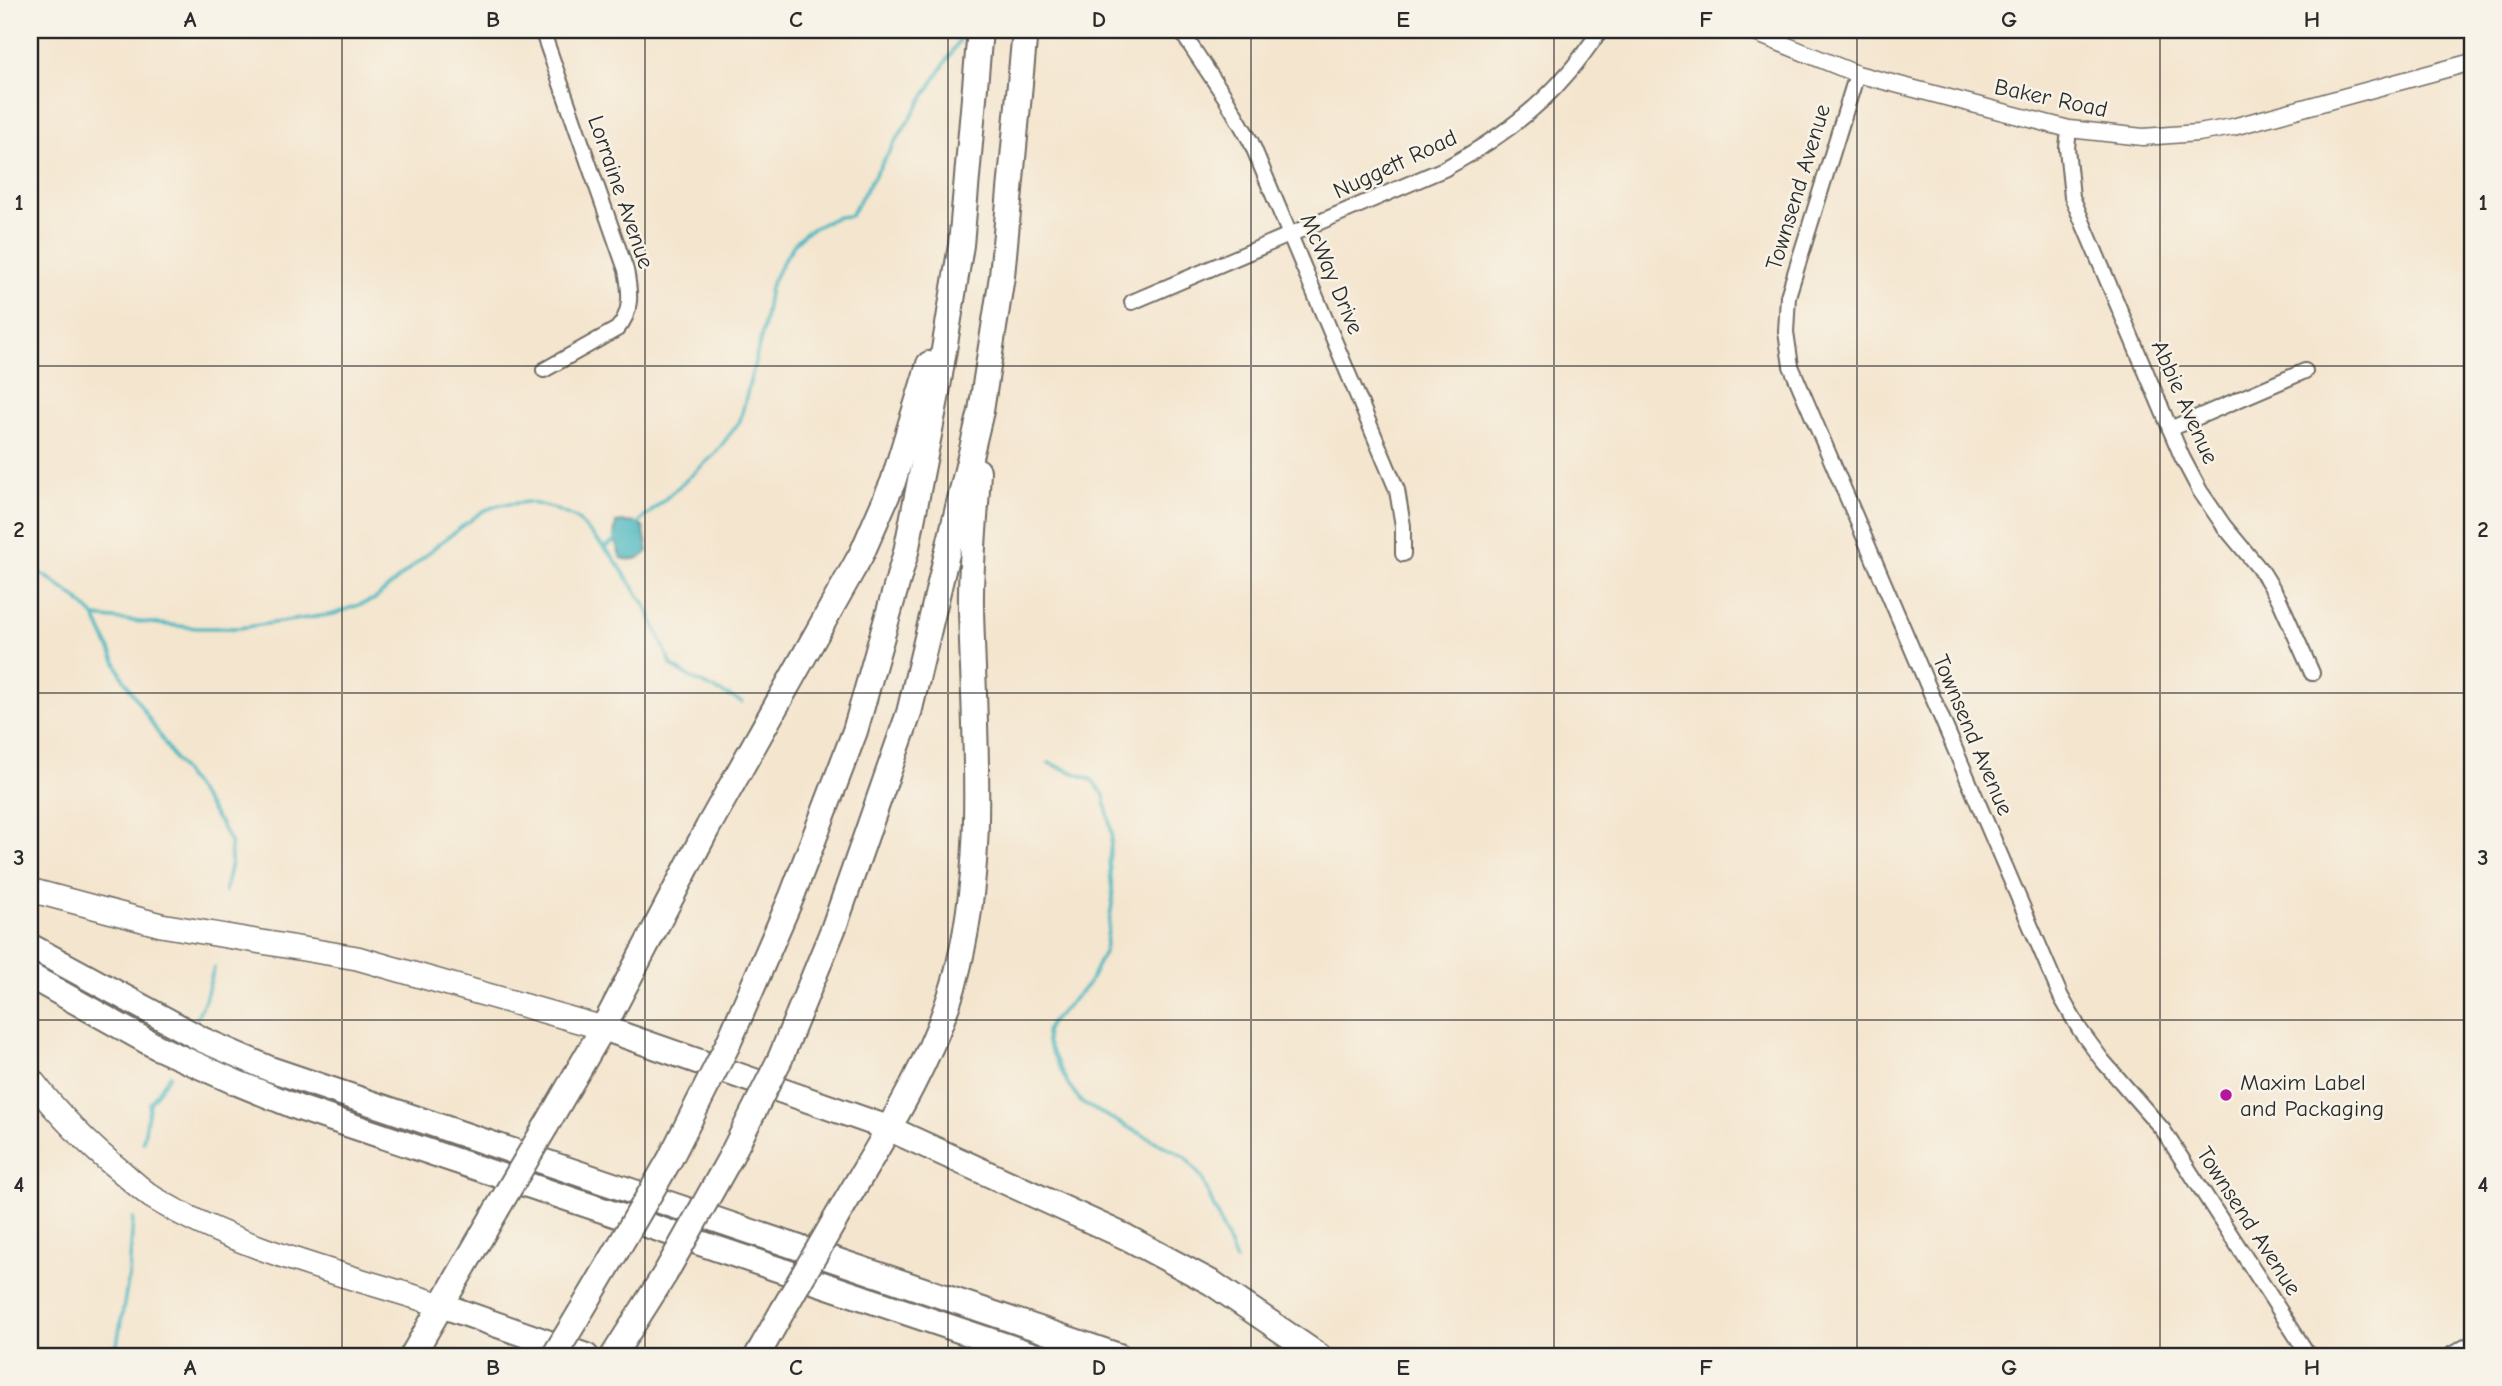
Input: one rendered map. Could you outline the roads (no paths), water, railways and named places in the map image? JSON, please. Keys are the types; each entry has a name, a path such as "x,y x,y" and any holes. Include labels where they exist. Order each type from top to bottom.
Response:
{"highway":[{"path":"554,1356 670,1159 729,1045 792,896 855,731 906,552 936,399 961,245 980,30"},
{"path":"613,1356 665,1274 729,1160 780,1059 834,926 909,712 981,411 1002,276 1025,30"},
{"path":"412,1356 603,1028 708,827 862,552 893,482 961,245"},
{"path":"757,1356 928,1054 953,985 969,917 978,826 971,605 981,411"},
{"path":"30,890 161,925 357,958 603,1028 888,1128 1125,1237 1212,1283 1319,1356"},
{"path":"30,946 203,1040 270,1069 1119,1356"},
{"path":"30,976 159,1048 299,1108 1036,1356"},
{"path":"30,1078 51,1105 98,1153 150,1196 211,1228 586,1356"},
{"path":"1297,1340 1326,1356"}],"main road":[{"path":"2454,1356 2472,1346"}],"street":[{"name":"Lorraine Avenue","path":"542,30 626,270 631,300 623,323 617,329 544,370"},
{"name":"McWay Drive","path":"1177,30 1183,34 1225,97 1251,142 1397,490 1403,526 1403,554"},
{"name":"Nuggett Road","path":"1132,302 1444,169 1494,139 1526,115 1567,74 1601,30"},
{"name":"Baker Road","path":"1748,30 1857,74 2069,129 2143,136 2198,133 2232,127 2472,62"},
{"name":"Townsend Avenue","path":"1857,74 1788,296 1786,332 1791,366 2061,997 2102,1060 2163,1130 2309,1356"},
{"name":"Abbie Avenue","path":"2069,129 2067,148 2072,197 2170,429 2200,491 2224,526 2263,573 2279,599 2312,673"},
{"path":"2170,429 2305,371"}],"water":[{"path":"616,523 637,523 643,527 648,551 639,558 621,558 614,536"}],"waterway":[{"path":"635,526 714,455 740,421 763,330 770,287 782,263 806,232 837,217 850,216 966,30"},
{"path":"30,569 47,577 76,598 95,617 197,628 239,628 334,614 375,599 440,543 483,511 499,505 528,502 576,518 613,557 646,606 672,666 742,702"},
{"path":"604,548 617,539"},
{"path":"95,617 123,678 230,842 231,862 225,891"},
{"path":"1049,763 1092,780 1104,795 1112,834 1109,862 1113,897 1105,950 1089,983 1050,1024 1046,1032 1047,1042 1068,1084 1082,1103 1185,1157 1202,1178 1236,1261"},
{"path":"196,1019 205,1000 214,968"},
{"path":"143,1142 150,1103 170,1075"},
{"path":"115,1356 129,1275 133,1218"},
{"path":"1789,1356 1817,1346 1880,1346"}],"place":[{"name":"Maxim Label and Packaging","path":"2226,1095"}]}
